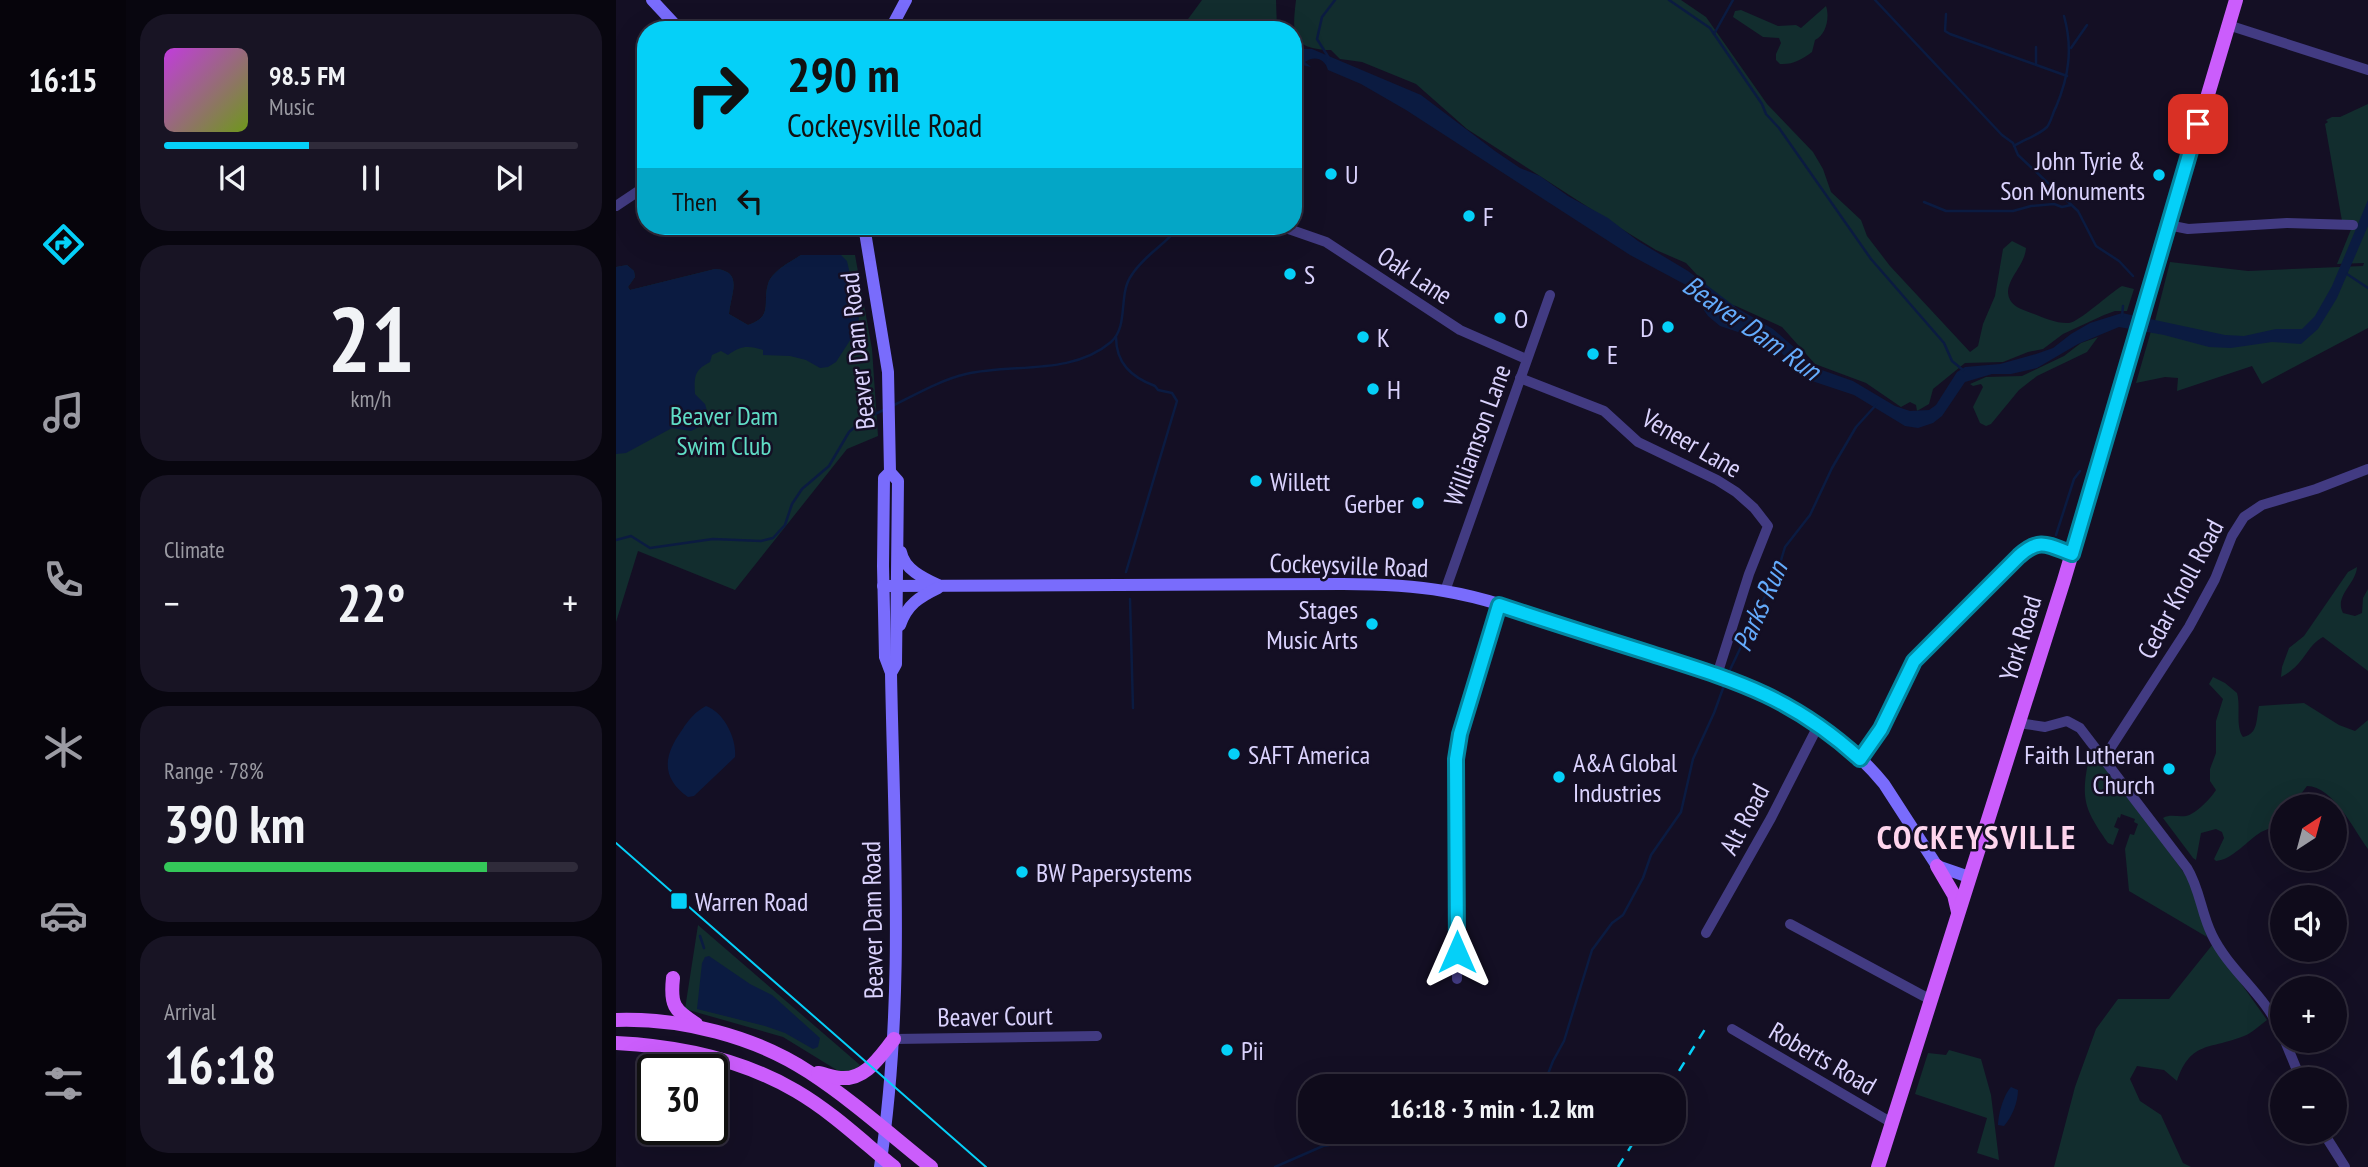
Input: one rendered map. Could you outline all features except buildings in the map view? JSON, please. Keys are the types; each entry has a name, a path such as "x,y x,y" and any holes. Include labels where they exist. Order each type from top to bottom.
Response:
{"main road":[{"path":"652,0 672,21"},
{"path":"895,21 906,0"},
{"name":"York Road","path":"1878,1167 2072,554 2236,0"},
{"name":"Beaver Dam Road","path":"866,235 889,390 890,472 898,481 896,664 891,673"},
{"name":"Beaver Dam Road","path":"880,1162 894,1039 897,984 891,673 885,657 883,586 884,478 890,472"},
{"path":"898,534 902,558 918,575 941,586"},
{"name":"Cockeysville Road","path":"883,586 1389,584 1445,591 1499,605 1724,677 1777,699 1819,724 1884,784 1937,866"},
{"path":"896,639 904,613 909,607 917,599 941,586"},
{"path":"1937,866 1969,877"},
{"path":"1937,866 1954,895 1958,914"},
{"path":"673,978 673,1005 681,1015 704,1029"},
{"path":"616,1020 656,1021 704,1029 757,1046 807,1070 846,1098 930,1167"},
{"path":"616,1034 749,1068 797,1092 825,1111 880,1162 894,1167"},
{"path":"807,1070 838,1078 850,1078 867,1070 894,1039"},
{"path":"616,1043 679,1049"}],"street":[{"path":"2228,25 2368,70"},
{"path":"616,206 637,193"},
{"path":"2168,225 2188,229 2287,223 2353,225"},
{"name":"Oak Lane","path":"1302,234 1326,242 1460,330 1527,359"},
{"name":"Williamson Lane","path":"1445,591 1550,295"},
{"name":"Veneer Lane","path":"1520,378 1604,411 1639,442 1736,492 1754,508 1768,526 1749,574 1724,677"},
{"name":"Cedar Knoll Road","path":"2104,758 2189,627 2215,579 2232,536 2244,517 2262,505 2316,489 2368,469"},
{"path":"1860,759 1881,729 1914,661 2019,556 2033,545 2039,544 2072,554"},
{"path":"1457,979 1456,759 1460,734 1499,605"},
{"path":"2019,723 2045,727 2071,722 2080,728 2187,868 2198,889 2211,934 2270,1013"},
{"name":"Alt Road","path":"1706,933 1819,724"},
{"path":"1790,924 1931,1000"},
{"name":"Roberts Road","path":"1732,1029 1892,1123"},
{"name":"Beaver Court","path":"894,1039 1097,1036"},
{"path":"2331,1144 2345,1167"}],"green space":[{"path":"1202,0 1276,0 1277,21 1187,21"},
{"path":"1296,0 1681,0 1706,17 1767,104 1813,152 1823,169 1831,192 1861,220 1867,236 1890,266 1970,352 1978,346 1983,324 1995,296 2003,249 2012,241 2026,248 2008,293 2017,307 2052,321 2069,323 2080,318 2122,286 2134,289 2127,311 2104,315 2063,334 2043,349 2003,362 1965,363 1933,389 1929,404 1917,411 1916,405 1910,402 1901,407 1866,383 1815,364 1782,327 1736,306 1723,303 1686,263 1656,250 1467,129 1416,84 1362,62 1340,59 1331,50 1302,44 1302,21 1294,21"},
{"path":"1826,6 1826,26 1815,40 1812,52 1789,64 1780,64 1776,60 1781,43 1779,38 1763,37 1733,17 1735,11 1741,10 1778,26 1796,25 1801,28"},
{"path":"2368,104 2368,328 2262,384 2252,366 2177,391 2178,378 2165,377 2136,383 2151,331 2163,323 2155,321 2170,262 2248,271 2363,266 2364,263 2337,264 2352,227 2342,221 2325,124 2328,122 2326,120 2332,117 2340,117"},
{"name":"Beaver Dam Swim Club","path":"801,255 855,255 872,349 878,436 847,449 735,590 638,551 616,622 616,267 627,265 634,271 635,277 628,287 630,290 715,269 724,271 730,274 734,284 729,314 748,325 764,313 766,291 773,275"},
{"path":"2098,337 2087,352 2037,376 2019,390 1991,424 1986,426 1980,423 1973,407 1983,387 1981,384 1970,384 1986,377 2022,376 2064,356 2081,343"},
{"path":"2357,567 2343,595 2341,607 2343,613 2355,616 2362,613 2363,598 2368,589 2368,671 2323,637 2295,667 2281,677 2289,648 2304,636 2348,572"},
{"path":"2213,677 2237,693 2239,727 2243,737 2252,733 2259,706 2304,703 2339,725 2355,731 2368,720 2368,849 2347,818 2347,794 2327,794 2307,786 2301,794 2270,794 2270,828 2234,853 2222,860 2214,859 2224,838 2222,832 2216,829 2201,833 2196,860 2193,858 2163,818 2190,815 2216,790 2210,781 2210,769 2216,753 2216,721 2223,699 2209,684"},
{"path":"2098,760 2138,808 2189,880 2207,937 2129,891 2125,849 2130,834 2134,835 2138,824 2134,822 2135,819 2121,814 2114,827 2119,829 2113,845 2108,843 2095,823 2087,806 2085,788 2088,763"},
{"path":"698,925 860,1065 855,1071 840,1072 783,1037 685,1009"},
{"path":"2213,944 2267,1020 2247,1035 2195,1052 2177,1081 2164,1070 2137,1066 2130,1079 2140,1101 2161,1115 2183,1163 2191,1167 2054,1167 2075,1087 2096,1029 2118,999 2169,999"},
{"path":"1949,1050 1981,1059 1991,1095 1999,1160 1977,1153 1987,1118 1915,1094 1928,1053 1946,1055"}],"water":[{"name":"Beaver Dam Run","path":"1302,49 1312,49 1421,95 1520,168 1540,176 1568,196 1608,218 1638,241 1688,271 1737,308 1773,329 1819,369 1853,381 1895,406 1910,411 1929,410 1936,405 1957,372 1965,367 2000,364 2036,354 2053,348 2090,323 2122,313 2225,335 2244,336 2276,329 2302,329 2315,316 2332,286 2368,200 2368,226 2337,298 2318,329 2301,344 2272,342 2231,348 2209,347 2119,327 2078,344 2037,368 2011,374 1992,374 1965,382 1942,416 1933,423 1918,428 1905,426 1854,395 1812,381 1799,373 1773,343 1763,337 1720,326 1708,316 1686,285 1630,255 1406,110 1361,84 1328,70 1325,63 1319,59 1305,62 1311,67 1302,65"},
{"path":"801,255 841,255 847,261 859,314 858,328 836,362 820,368 806,360 790,356 763,355 763,350 753,347 740,348 728,355 721,351 712,355 710,362 696,375 695,394 705,404 707,411 699,427 691,431 672,428 626,453 616,454 616,267 627,265 634,271 635,277 628,287 630,290 715,269 724,271 730,274 734,284 729,314 748,325 764,313 766,291 773,275"},
{"path":"706,706 718,714 728,727 734,742 735,757 694,796 688,797 669,774 669,757 671,748 687,722"},
{"path":"709,956 750,984 772,995 820,1038 818,1047 813,1049 785,1033 765,1026 697,1009 702,963 705,957"},
{"path":"2011,1087 2018,1090 2016,1104 2004,1126 1998,1125 2002,1104"}],"waterway":[{"path":"1329,58 1317,39 1322,17 1335,0"},
{"path":"1669,0 1710,28 1762,104 1766,114 1779,128 1871,259 1944,343 1952,361 1963,370"},
{"path":"1714,34 1733,0"},
{"path":"1875,0 2002,135 2013,143 2018,155 2078,211 2096,246 2119,261 2133,276"},
{"path":"1946,14 1945,31 1950,34 2067,76"},
{"path":"2014,146 2040,132 2051,120 2067,73 2069,51 2064,16"},
{"path":"2071,48 2087,25"},
{"path":"2036,47 2036,65"},
{"path":"1924,202 1946,211 2013,211 2031,206 2071,205"},
{"name":"Beaver Dam Run","path":"892,406 937,384 966,374 1060,364 1095,353 1111,342 1120,328 1125,292 1131,276 1172,235"},
{"path":"2347,274 2368,288"},
{"path":"2122,316 2123,306"},
{"path":"1116,337 1119,354 1126,368 1158,390 1172,393 1177,401 1126,572"},
{"name":"Parks Run","path":"1728,674 1779,567 1785,547 1810,515 1832,468 1856,427 1876,405"},
{"name":"Beaver Dam Run","path":"616,540 631,536 650,548 713,539 761,541 773,538 785,525 792,504 802,489 829,466 849,432 864,419 886,409"},
{"path":"2056,535 2074,479 2080,471"},
{"path":"1130,599 1133,708"},
{"name":"Parks Run","path":"1548,1074 1564,1041 1592,950 1612,923 1623,915 1643,878 1651,855 1681,812 1693,759 1725,683"},
{"path":"700,936 704,948"},
{"name":"Parks Run","path":"1275,1167 1323,1146 1335,1144"}],"tram line":[{"path":"616,843 986,1167"}],"railway":[{"path":"1677,1074 1707,1026"},
{"path":"1618,1167 1632,1144"}],"place":[{"name":"U","path":"1331,174"},
{"name":"John Tyrie & Son Monuments","path":"2159,175"},
{"name":"F","path":"1469,216"},
{"name":"S","path":"1290,274"},
{"name":"O","path":"1500,318"},
{"name":"D","path":"1668,327"},
{"name":"K","path":"1363,337"},
{"name":"E","path":"1593,354"},
{"name":"H","path":"1373,389"},
{"name":"Willett","path":"1256,481"},
{"name":"Gerber","path":"1418,503"},
{"name":"Stages Music Arts","path":"1372,624"},
{"name":"SAFT America","path":"1234,754"},
{"name":"Faith Lutheran Church","path":"2169,769"},
{"name":"A&A Global Industries","path":"1559,777"},
{"name":"BW Papersystems","path":"1022,872"},
{"name":"Warren Road","path":"679,901"},
{"name":"Pii","path":"1227,1050"}],"district":[{"name":"COCKEYSVILLE","path":"1977,836"}],"route":[{"path":"1457,952 1456,759 1460,734 1499,605 1743,684 1808,717 1860,759 1894,706 1914,661 2019,556 2033,545 2039,544 2072,554 2198,124"}]}
